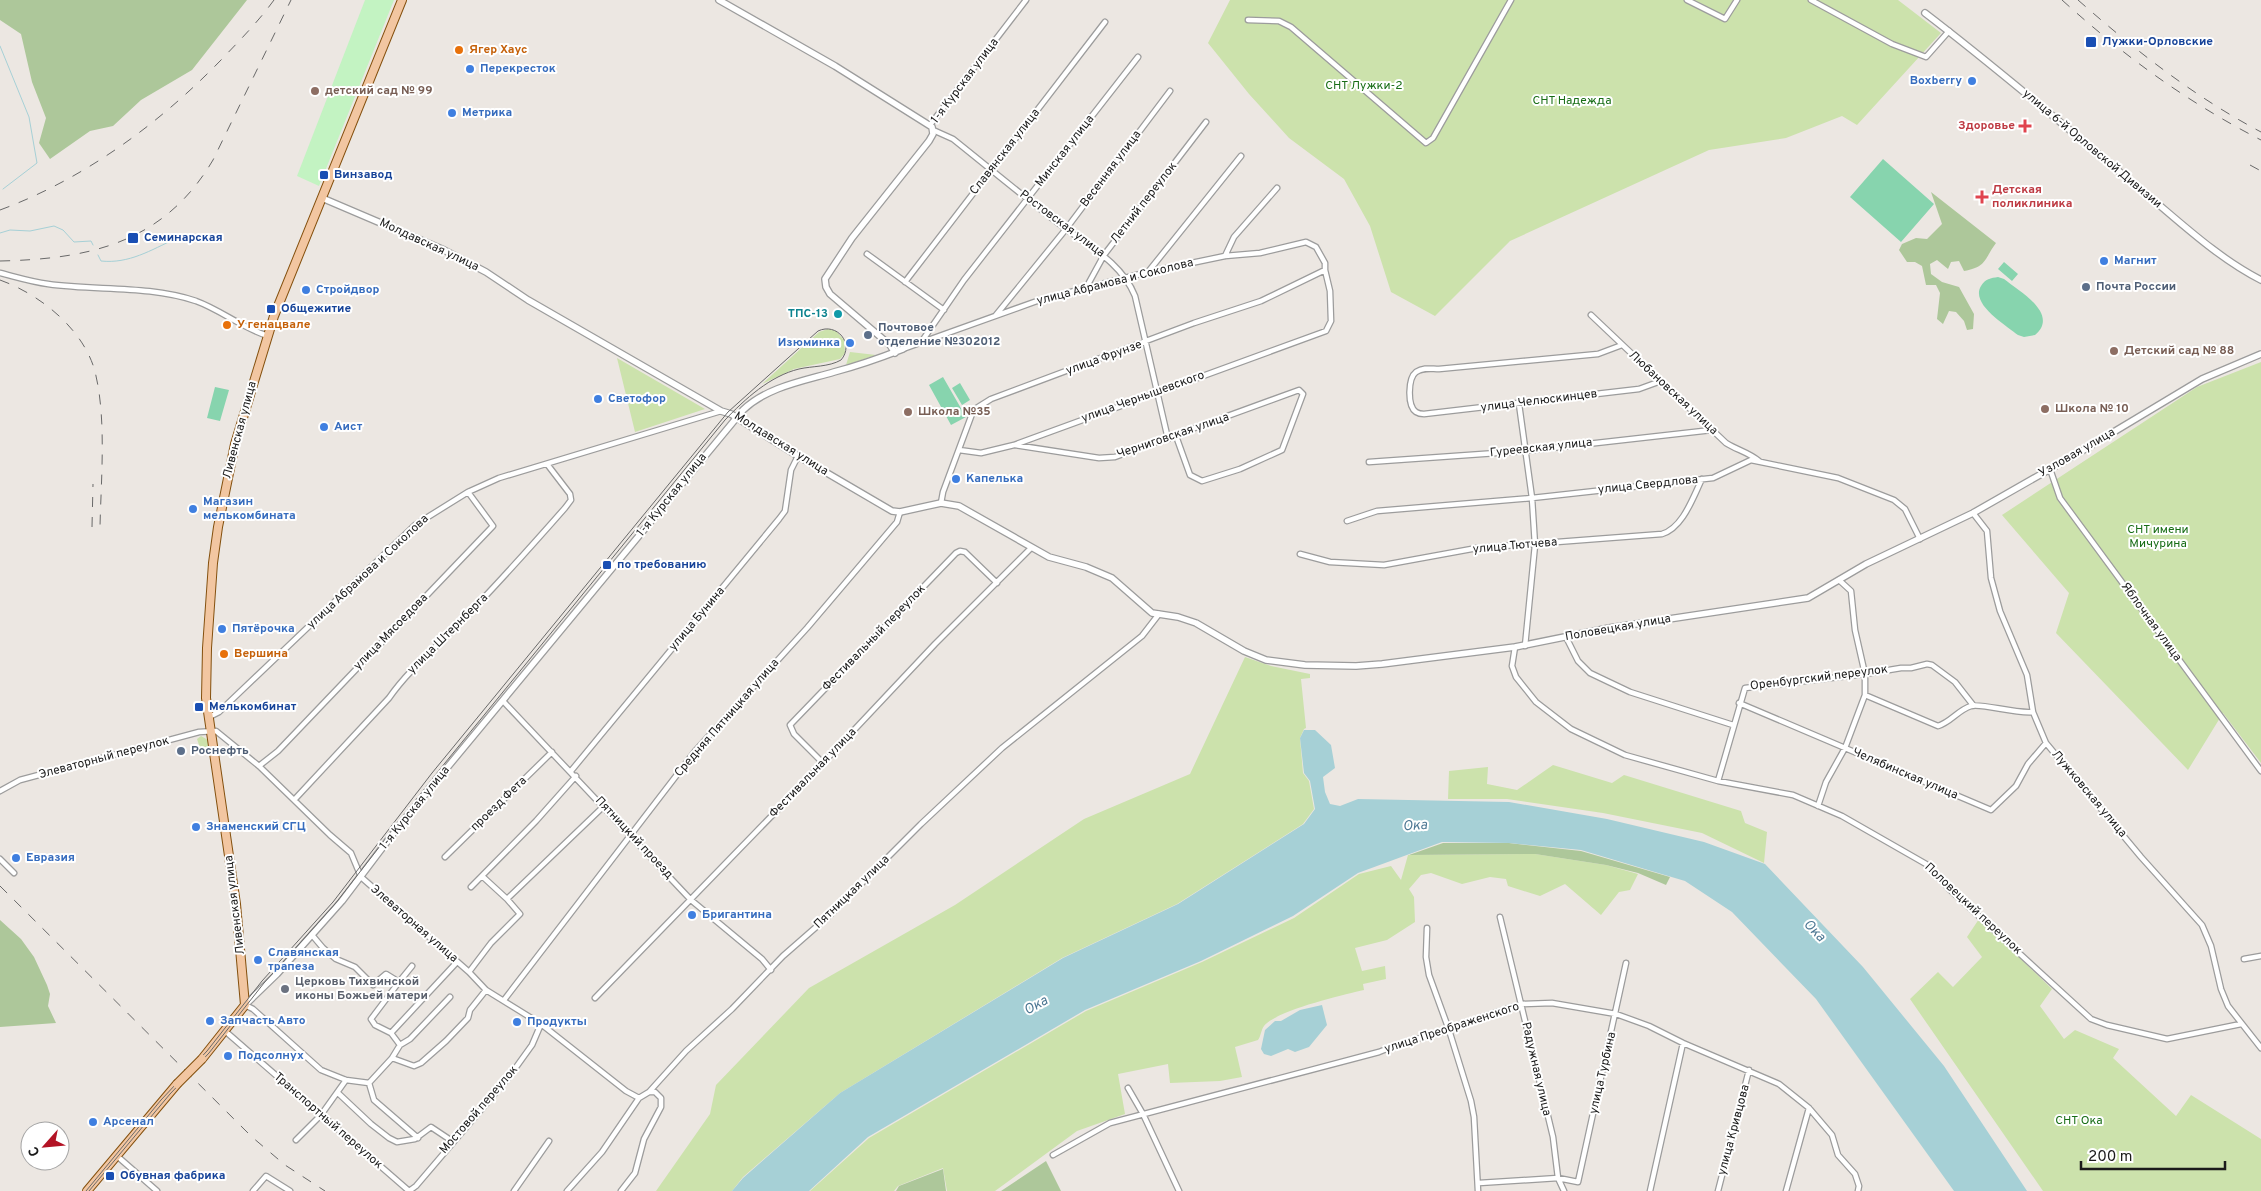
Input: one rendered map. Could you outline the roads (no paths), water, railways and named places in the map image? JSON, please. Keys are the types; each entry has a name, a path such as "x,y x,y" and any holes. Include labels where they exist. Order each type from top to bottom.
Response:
{"main road":[{"name":"Ливенская улица","path":"245,1005 236,904 205,678 213,563 218,527 236,444 268,336 290,273 402,0"},
{"name":"1-я Курская улица","path":"88,1191 245,1005"}],"street":[{"name":"Ростовская улица","path":"719,0 834,66 953,139 1066,229 1104,255 1125,279 1135,296 1168,439"},
{"name":"1-я Курская улица","path":"895,352 890,345 830,294 825,284 826,274 929,141 932,127 1026,0"},
{"path":"1248,20 1279,21 1291,27 1426,143 1432,138 1511,0"},
{"path":"1687,0 1725,19 1737,0"},
{"path":"1811,0 1892,44 1926,57 1949,31"},
{"name":"улица 6-й Орловской Дивизии","path":"1925,13 2175,219 2233,264 2261,280"},
{"name":"Славянская улица","path":"905,282 1105,22"},
{"name":"Минская улица","path":"921,342 964,280 1138,57"},
{"name":"Весенняя улица","path":"995,316 1066,229 1170,91"},
{"name":"Летний переулок","path":"1086,288 1104,255 1206,122"},
{"path":"1148,272 1241,156"},
{"path":"1225,256 1234,237 1277,188"},
{"name":"Молдавская улица","path":"322,198 444,250 486,272 528,300 721,411 735,417 886,508 900,512"},
{"name":"улица Абрамова и Соколова","path":"735,417 756,399 795,383 903,350 1037,301 1148,272 1225,256 1260,253 1306,242 1316,247 1326,263 1324,270"},
{"path":"867,254 944,310"},
{"name":"улица Чернышевского","path":"959,450 981,453 1014,445 1326,331 1331,321 1331,311 1330,291 1324,270"},
{"name":"улица Фрунзе","path":"942,503 943,492 966,426 975,409 991,399 1145,343 1194,323 1260,301 1324,270"},
{"path":"0,273 49,284 122,288 196,301 237,320 256,332 268,336"},
{"name":"Любановская улица","path":"1591,315 1726,443 1736,449 1749,452 1760,462"},
{"name":"улица Челюскинцев","path":"1622,345 1598,354 1440,369 1425,368 1415,372 1412,379 1412,406 1416,412 1424,414 1639,390 1661,381"},
{"name":"Узловая улица","path":"1973,513 2202,379 2261,354"},
{"name":"Черниговская улица","path":"1014,445 1100,458 1115,458 1299,390 1303,394 1282,450 1240,469 1202,481 1195,478 1190,474 1176,436"},
{"path":"1519,404 1532,498 1535,545 1525,646"},
{"name":"улица Абрамова и Соколова","path":"209,717 219,712 415,525 468,492 500,478 721,411"},
{"name":"1-я Курская улица","path":"245,1005 277,974 361,878 398,827 735,417"},
{"name":"Гуреевская улица","path":"1369,462 1525,451 1712,430"},
{"name":"улица Бунина","path":"571,771 779,520 785,511 791,470 798,456"},
{"name":"улица Свердлова","path":"1347,520 1377,511 1532,498 1713,478 1751,460 1838,478 1894,500 1905,509 1920,539"},
{"name":"улица Штернберга","path":"295,799 389,698 401,680 448,636 519,561 565,508 570,500 570,494 547,464"},
{"name":"Яблочная улица","path":"2050,469 2060,498 2261,771"},
{"name":"улица Тютчева","path":"1300,554 1330,562 1384,565 1477,548 1535,545 1669,532 1683,515 1702,479"},
{"name":"улица Мясоедова","path":"259,766 278,751 493,526 468,492"},
{"path":"900,512 942,503 959,506 1049,558 1086,567 1112,578 1129,591 1144,608 1159,614"},
{"name":"Средняя Пятницкая улица","path":"504,1000 696,750 807,628 898,522 900,512"},
{"name":"Половецкая улица","path":"1159,614 1178,617 1196,623 1244,651 1266,660 1285,662 1356,666 1515,648 1609,628 1808,598 1866,564 1973,513"},
{"name":"Лужковская улица","path":"1973,513 1987,530 1991,578 2000,611 2027,675 2033,712 2046,743 2141,857 2202,925 2211,946 2221,989 2228,1006 2261,1048"},
{"name":"Фестивальная улица","path":"595,998 823,763 935,644 1031,548"},
{"name":"Фестивальный переулок","path":"823,763 794,734 790,725 949,560 960,550 997,583"},
{"path":"1818,806 1826,782 1845,748 1865,695 1865,674 1855,630 1851,591 1839,580"},
{"name":"Пятницкая улица","path":"567,1191 602,1152 639,1098 649,1092 686,1051 771,970 783,956 831,914 921,824 1002,748 1142,636 1159,614"},
{"path":"1566,638 1578,661 1590,673 1630,692 1733,725"},
{"name":"Половецкий переулок","path":"1515,648 1512,666 1516,677 1536,702 1571,728 1625,754 1718,780 1793,795 1842,816 1926,864 1949,889 2091,1019 2107,1026 2167,1039 2241,1024"},
{"name":"Оренбургский переулок","path":"1718,780 1739,703 1745,688 1932,665 1955,682 1973,706"},
{"path":"1865,695 1938,726 1947,723 1957,713 1973,706 2023,713 2033,712"},
{"name":"Пятницкий проезд","path":"503,701 576,776 630,837 691,900 762,958 771,970"},
{"name":"Челябинская улица","path":"1739,703 1991,810 2016,786 2028,764 2046,743"},
{"name":"Элеваторная улица","path":"211,730 222,734 295,799 330,835 351,853 361,878 469,972 486,990 541,1024 626,1091 639,1098"},
{"name":"Элеваторный переулок","path":"0,791 20,780 211,730"},
{"name":"проезд Фета","path":"445,857 552,752"},
{"path":"471,888 536,821 576,776"},
{"path":"507,899 604,806"},
{"path":"0,859 14,873"},
{"path":"469,972 492,943 520,914 482,876"},
{"name":"Радужная улица","path":"1500,917 1552,1137 1558,1178 1564,1191"},
{"path":"1427,928 1426,957 1429,975 1465,1080 1474,1117 1478,1191"},
{"path":"312,935 336,959 355,967 374,985 386,974 399,982"},
{"path":"2244,959 2261,956"},
{"path":"391,1032 457,962"},
{"name":"улица Турбина","path":"1558,1178 1578,1182 1626,963"},
{"path":"400,1044 391,1032 375,1025 370,1019 412,966"},
{"path":"392,1058 414,1066 421,1062 446,1041 468,1018 470,1010 486,990"},
{"path":"245,1005 253,1008 321,1070 346,1080 364,1084 369,1082 392,1058 400,1044 410,1039 450,997"},
{"name":"улица Преображенского","path":"1053,1155 1110,1123 1379,1052 1399,1044 1449,1030 1460,1024 1521,1004 1552,1003 1616,1014 1649,1026 1683,1043 1779,1084 1808,1108 1832,1135 1836,1150 1855,1174 1859,1189"},
{"name":"Мостовой переулок","path":"409,1191 416,1186 514,1069 532,1045 541,1024"},
{"name":"Транспортный переулок","path":"225,1031 409,1191"},
{"path":"1650,1191 1683,1043"},
{"name":"улица Кривцова","path":"1718,1191 1749,1070"},
{"path":"296,1140 321,1115 346,1080"},
{"path":"369,1082 374,1100 418,1138"},
{"path":"1128,1088 1143,1114 1179,1191"},
{"path":"621,1191 635,1173 644,1139 661,1107 661,1098 655,1092 649,1092"},
{"path":"338,1093 388,1138 398,1142 418,1138 431,1127 452,1141"},
{"path":"1786,1191 1808,1108"},
{"path":"514,1191 549,1141"},
{"path":"117,1156 157,1191"},
{"path":"252,1191 266,1176 290,1191"},
{"path":"1479,1183 1558,1178"}],"water":[{"name":"Ока","path":"1304,730 1315,730 1331,745 1335,768 1323,777 1325,792 1330,804 1340,806 1358,799 1509,802 1607,819 1704,842 1765,864 1863,967 1944,1066 2027,1191 1954,1191 1816,999 1732,912 1685,881 1581,850 1509,843 1442,842 1358,873 1293,916 1201,961 1085,1010 868,1137 809,1191 732,1191 743,1178 840,1093 1063,958 1178,904 1304,824 1315,809 1310,781 1304,773 1300,738"},
{"path":"1322,1005 1327,1025 1309,1047 1295,1052 1288,1049 1271,1056 1264,1054 1261,1049 1265,1030 1275,1021 1281,1021 1300,1010"}],"waterway":[{"path":"0,46 29,117 37,163 3,189"},
{"path":"0,233 10,230 30,231 54,226 63,230 74,242 91,241 93,245"},
{"path":"98,255 101,261 121,260 148,252 175,239"}],"tram line":[{"path":"86,1191 161,1100 207,1051 262,981 333,902 432,773 728,412 818,331 832,329 842,336 846,347 845,354 841,360 826,365 799,369 778,377 750,396 725,420 436,774 335,904 264,983 209,1053 170,1094 89,1191"}],"railway":[{"path":"0,210 31,197 90,166 146,127 197,84 255,23 274,0"},
{"path":"0,261 64,256 94,250 122,241 148,228 172,211 193,188 213,160 291,0"},
{"path":"2062,0 2085,21 2157,77 2207,110 2261,140"},
{"path":"2078,0 2121,37 2188,88 2261,132"},
{"path":"2250,165 2261,171"},
{"path":"0,280 29,294 57,314 69,326 88,353 94,368 101,405 102,468 100,527"},
{"path":"92,527 93,484"},
{"path":"0,886 252,1137 285,1165 325,1191"}],"place":[{"name":"Лужки-Орловские","path":"2091,42"},
{"name":"Ягер Хаус","path":"459,50"},
{"name":"Перекресток","path":"470,69"},
{"name":"Boxberry","path":"1972,81"},
{"name":"детский сад № 99","path":"315,91"},
{"name":"Метрика","path":"452,113"},
{"name":"Здоровье","path":"2025,126"},
{"name":"Винзавод","path":"324,175"},
{"name":"Детская поликлиника","path":"1982,197"},
{"name":"Семинарская","path":"133,238"},
{"name":"Магнит","path":"2104,261"},
{"name":"Почта России","path":"2086,287"},
{"name":"Стройдвор","path":"306,290"},
{"name":"Общежитие","path":"271,309"},
{"name":"ТПС-13","path":"838,314"},
{"name":"У генацвале","path":"227,325"},
{"name":"Почтовое отделение №302012","path":"868,335"},
{"name":"Изюминка","path":"850,343"},
{"name":"Детский сад № 88","path":"2114,351"},
{"name":"Светофор","path":"598,399"},
{"name":"Школа № 10","path":"2045,409"},
{"name":"Школа №35","path":"908,412"},
{"name":"Аист","path":"324,427"},
{"name":"Капелька","path":"956,479"},
{"name":"Магазин мелькомбината","path":"193,509"},
{"name":"по требованию","path":"607,565"},
{"name":"Пятёрочка","path":"222,629"},
{"name":"Вершина","path":"224,654"},
{"name":"Мелькомбинат","path":"199,707"},
{"name":"Роснефть","path":"181,751"},
{"name":"Знаменский СГЦ","path":"196,827"},
{"name":"Евразия","path":"16,858"},
{"name":"Бригантина","path":"692,915"},
{"name":"Славянская трапеза","path":"258,960"},
{"name":"Церковь Тихвинской иконы Божьей матери","path":"285,989"},
{"name":"Запчасть Авто","path":"210,1021"},
{"name":"Продукты","path":"517,1022"},
{"name":"Подсолнух","path":"228,1056"},
{"name":"Арсенал","path":"93,1122"},
{"name":"Обувная фабрика","path":"110,1176"}],"park label":[{"name":"СНТ Лужки-2","path":"1364,86"},
{"name":"СНТ Надежда","path":"1572,101"},
{"name":"СНТ имени Мичурина","path":"2158,537"},
{"name":"СНТ Ока","path":"2079,1121"}]}
